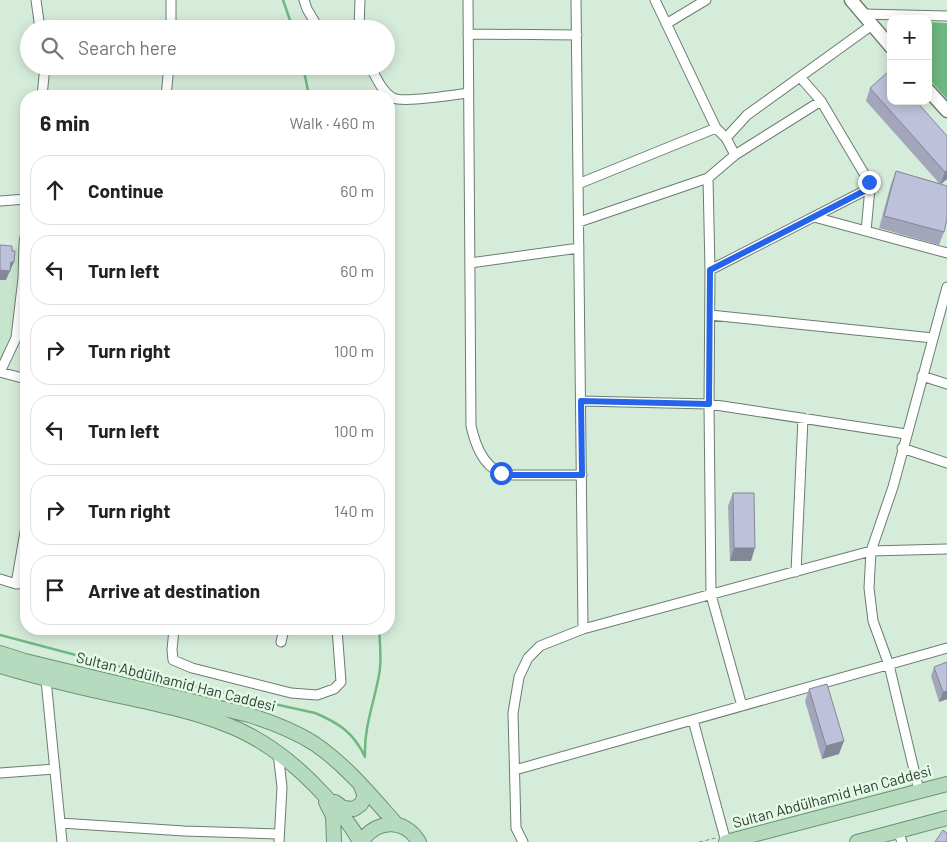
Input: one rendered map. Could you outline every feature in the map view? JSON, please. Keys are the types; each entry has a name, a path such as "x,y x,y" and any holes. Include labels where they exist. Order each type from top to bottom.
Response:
{"main road":[{"name":"Sultan Abdülhamid Han Caddesi","path":"0,654 25,662 249,714 274,723 315,744 342,766 397,825 407,829 416,836 419,842"},
{"name":"Sultan Abdülhamid Han Caddesi","path":"0,666 46,680 170,707 225,724 253,737 305,774 352,826 360,842"},
{"name":"Sultan Abdülhamid Han Caddesi","path":"726,842 947,784"},
{"path":"322,793 344,808 354,809 361,804 365,796 361,786"},
{"path":"322,793 333,816 334,842"},
{"path":"857,842 900,837 947,818"},
{"path":"360,842 376,828 386,824 397,825"}],"street":[{"path":"36,0 39,20"},
{"path":"171,20 172,0"},
{"path":"304,0 314,20"},
{"path":"359,20 360,0"},
{"path":"468,0 471,426 474,440 480,454 501,473 513,475 582,475"},
{"path":"576,0 583,629"},
{"path":"655,0 716,128 726,138 735,155"},
{"path":"666,24 706,0"},
{"path":"851,0 887,42"},
{"path":"863,14 947,16"},
{"path":"726,138 747,115 872,25"},
{"path":"468,34 577,35"},
{"path":"43,90 44,75"},
{"path":"167,90 168,75"},
{"path":"375,75 384,90"},
{"path":"800,76 821,101 869,182 866,231"},
{"path":"395,98 406,100 468,93"},
{"path":"932,94 947,111"},
{"path":"579,222 708,178 735,155 821,101"},
{"path":"578,184 716,128"},
{"path":"708,178 711,595 742,706"},
{"path":"710,270 870,188"},
{"path":"0,201 20,199"},
{"path":"814,217 947,253"},
{"path":"470,263 579,248"},
{"path":"919,792 889,665 873,621 869,588 871,551 893,487 922,376 945,302 947,286"},
{"path":"20,311 16,338 0,372 20,377"},
{"path":"710,315 933,338"},
{"path":"922,376 947,384"},
{"path":"581,401 709,404 906,434"},
{"path":"796,572 803,418"},
{"path":"902,448 947,463"},
{"path":"523,842 516,828 513,712 519,677 528,658 540,646 583,629 871,551 947,549"},
{"path":"16,584 20,561"},
{"path":"0,578 20,584"},
{"path":"174,635 173,660 192,668 291,693 317,695 334,689 341,682 338,635"},
{"path":"281,642 283,635"},
{"path":"515,770 947,648"},
{"path":"46,680 62,842"},
{"path":"693,720 726,842"},
{"path":"60,823 279,838 282,788 278,753"},
{"path":"0,773 55,769"}],"shaded area":[{"path":"0,247 19,248 12,337 0,366"}],"green space":[{"path":"932,22 947,23 947,99 932,82"}],"building":[{"path":"887,73 887,105 920,105 947,136 947,170 945,172 870,88"},
{"path":"896,171 947,186 947,219 944,232 884,216"},
{"path":"0,245 12,246 12,251 15,251 14,262 11,262 10,271 0,270"},
{"path":"733,493 754,493 755,548 734,548"},
{"path":"947,662 947,691 943,692 934,667"},
{"path":"827,684 844,741 826,746 809,689"},
{"path":"943,830 947,833 947,842 935,842"}],"waterway":[{"path":"283,0 290,20"},
{"path":"305,75 308,90"},
{"path":"0,635 193,686 315,713 338,725 351,735 365,757"},
{"path":"365,755 368,725 380,670 379,635"}],"route":[{"path":"501,473 513,475 582,475 581,401 709,404 710,270 870,188 869,182"}]}
